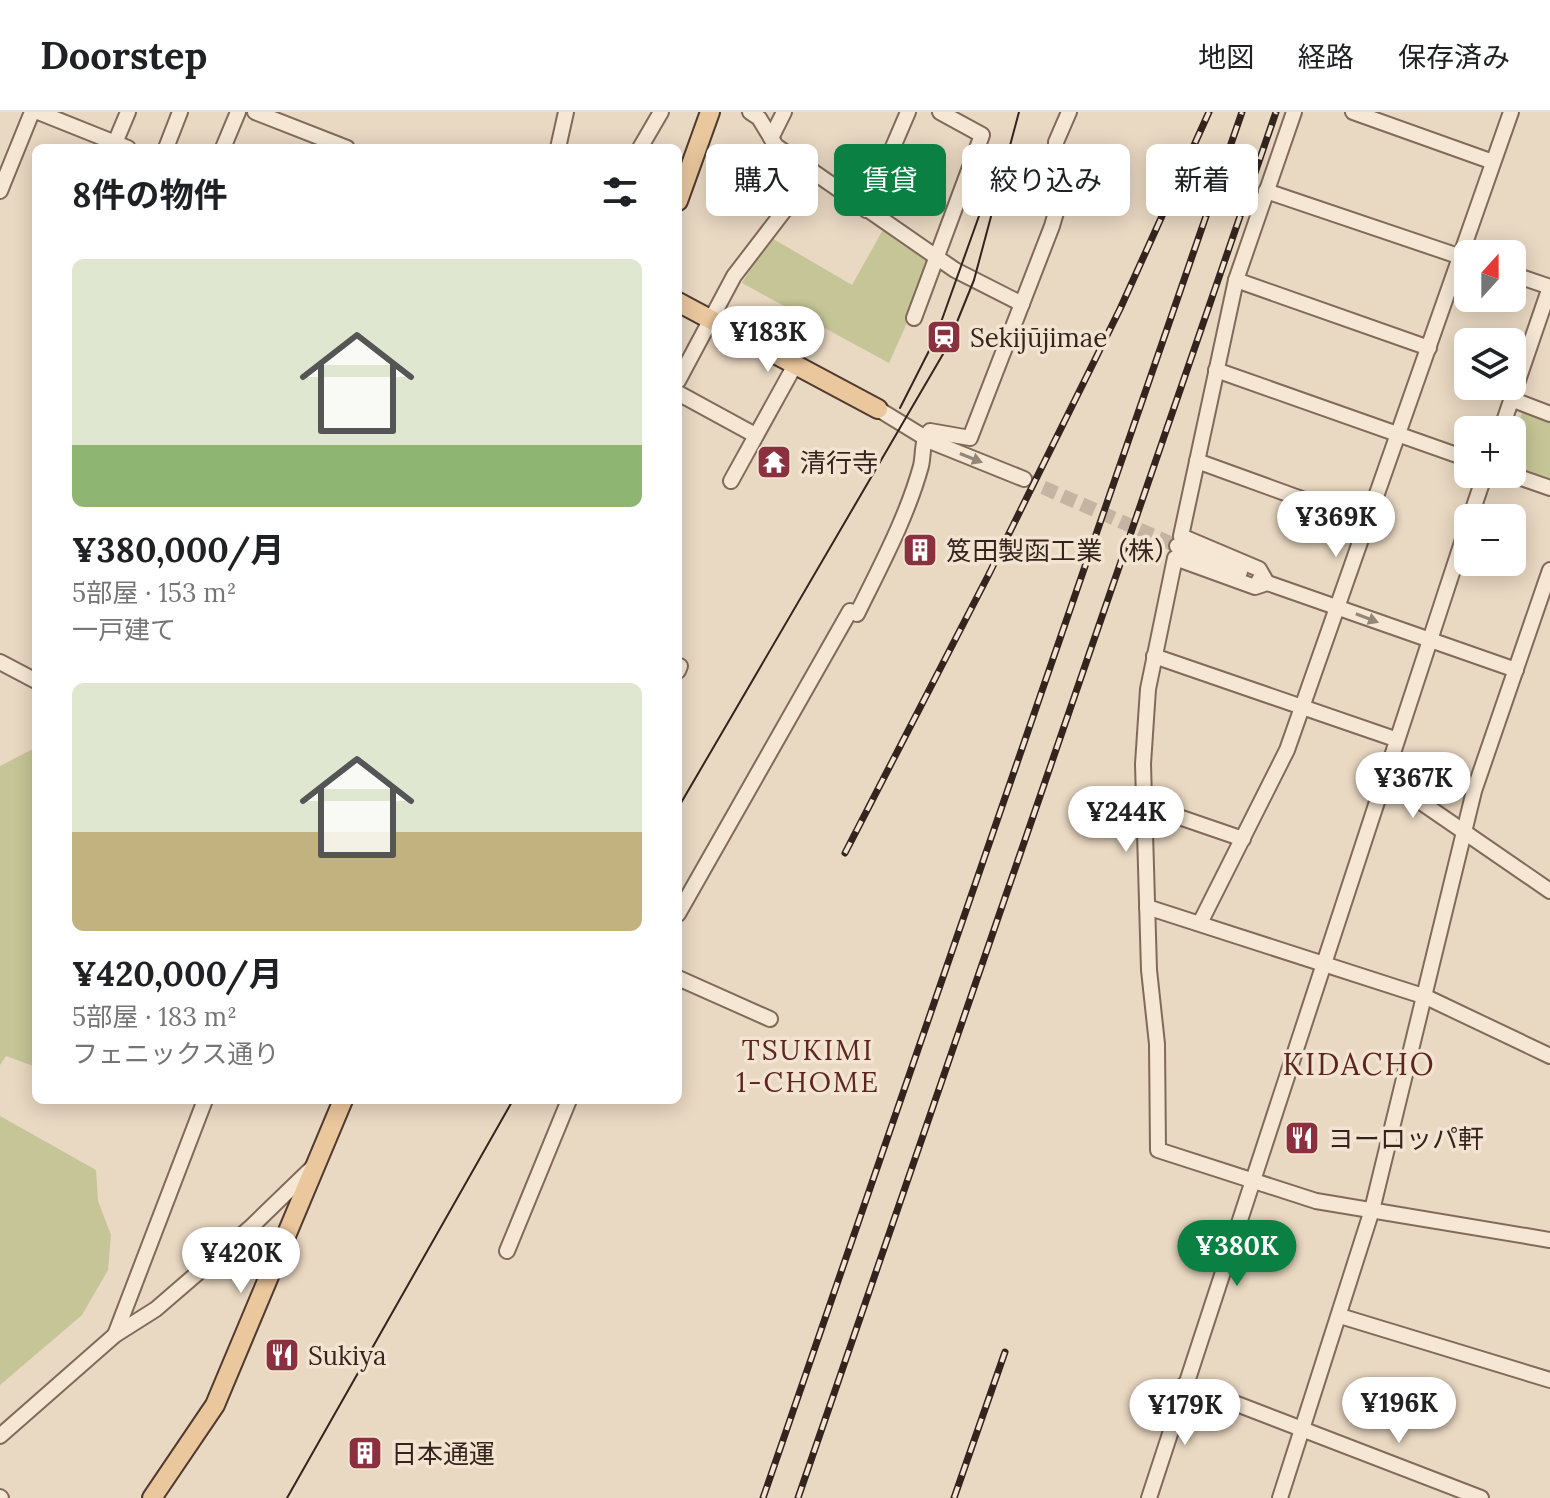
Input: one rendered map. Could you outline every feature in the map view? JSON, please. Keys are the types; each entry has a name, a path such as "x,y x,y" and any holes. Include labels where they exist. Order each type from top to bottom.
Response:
{"main road":[{"path":"682,190 710,112"},
{"path":"682,304 878,409"},
{"path":"152,1498 215,1405 341,1104"}],"street":[{"path":"0,191 35,112 116,144"},
{"path":"121,144 128,112"},
{"path":"168,144 180,112"},
{"path":"225,144 238,112"},
{"path":"255,112 337,144"},
{"path":"559,144 566,112"},
{"path":"642,144 661,112"},
{"path":"750,112 759,118 775,144"},
{"path":"771,138 784,112"},
{"path":"894,144 908,112"},
{"path":"914,318 982,135 940,112"},
{"path":"682,907 850,611 857,614 916,478 925,437 930,431 970,438 1057,209 1056,142 1069,112"},
{"path":"1267,583 1259,569 1181,536 1236,280 1294,112"},
{"path":"1353,112 1493,162"},
{"path":"1469,240 1511,112"},
{"path":"1266,191 1454,255"},
{"path":"682,359 734,276 780,216"},
{"path":"875,216 955,270 1022,304"},
{"path":"1526,279 1550,287 1526,356"},
{"path":"1236,280 1429,348"},
{"path":"1200,923 1287,750 1454,284"},
{"path":"731,481 795,365"},
{"path":"1216,370 1454,454"},
{"path":"682,395 755,435"},
{"path":"1514,400 1550,414"},
{"path":"878,409 925,437 1024,479"},
{"path":"1197,461 1368,523"},
{"path":"1526,480 1550,488"},
{"path":"1177,546 1267,583 1516,670"},
{"path":"1267,583 1255,587 1175,558 1154,656 1148,689 1144,805 1147,907 1157,1044 1158,1150 1316,1201 1550,1240"},
{"path":"1149,1498 1454,565"},
{"path":"1280,1498 1372,1210 1474,791 1550,570"},
{"path":"1154,656 1395,739"},
{"path":"0,662 32,679"},
{"path":"1383,776 1550,891"},
{"path":"1144,805 1243,839"},
{"path":"1147,907 1426,997 1550,1056"},
{"path":"682,980 770,1019"},
{"path":"115,1335 203,1104"},
{"path":"507,1251 567,1104"},
{"path":"0,1436 115,1335 168,1299 251,1227 318,1162"},
{"path":"1340,1316 1550,1380"},
{"path":"1185,1384 1481,1498"}],"shaded area":[{"path":"884,228 936,258 889,363 742,283 770,237 852,285"},
{"path":"1523,410 1550,420 1550,484 1526,475 1526,416 1521,416"},
{"path":"32,750 32,1066 6,1056 0,1065 0,766"},
{"path":"0,1116 96,1170 98,1201 111,1235 108,1270 82,1315 0,1385"}],"tunnel":[{"path":"1024,479 1177,546"}],"tram line":[{"path":"682,801 946,349 974,280 1019,112"},
{"path":"900,408 935,339 979,216"},
{"path":"287,1498 511,1104"}],"railway":[{"path":"845,853 989,574 1120,309 1209,112"},
{"path":"763,1498 1242,112"},
{"path":"798,1498 1276,112"},
{"path":"954,1498 1005,1352"}],"place":[{"name":"Sekijūjimae","path":"944,337"},
{"name":"清行寺","path":"774,462"},
{"name":"笈田製函工業（株）","path":"920,550"},
{"name":"ヨーロッパ軒","path":"1302,1138"},
{"name":"Sukiya","path":"282,1355"},
{"name":"日本通運","path":"365,1453"}],"district":[{"name":"KIDACHO","path":"1359,1064"},
{"name":"TSUKIMI 1-CHOME","path":"808,1066"}]}
